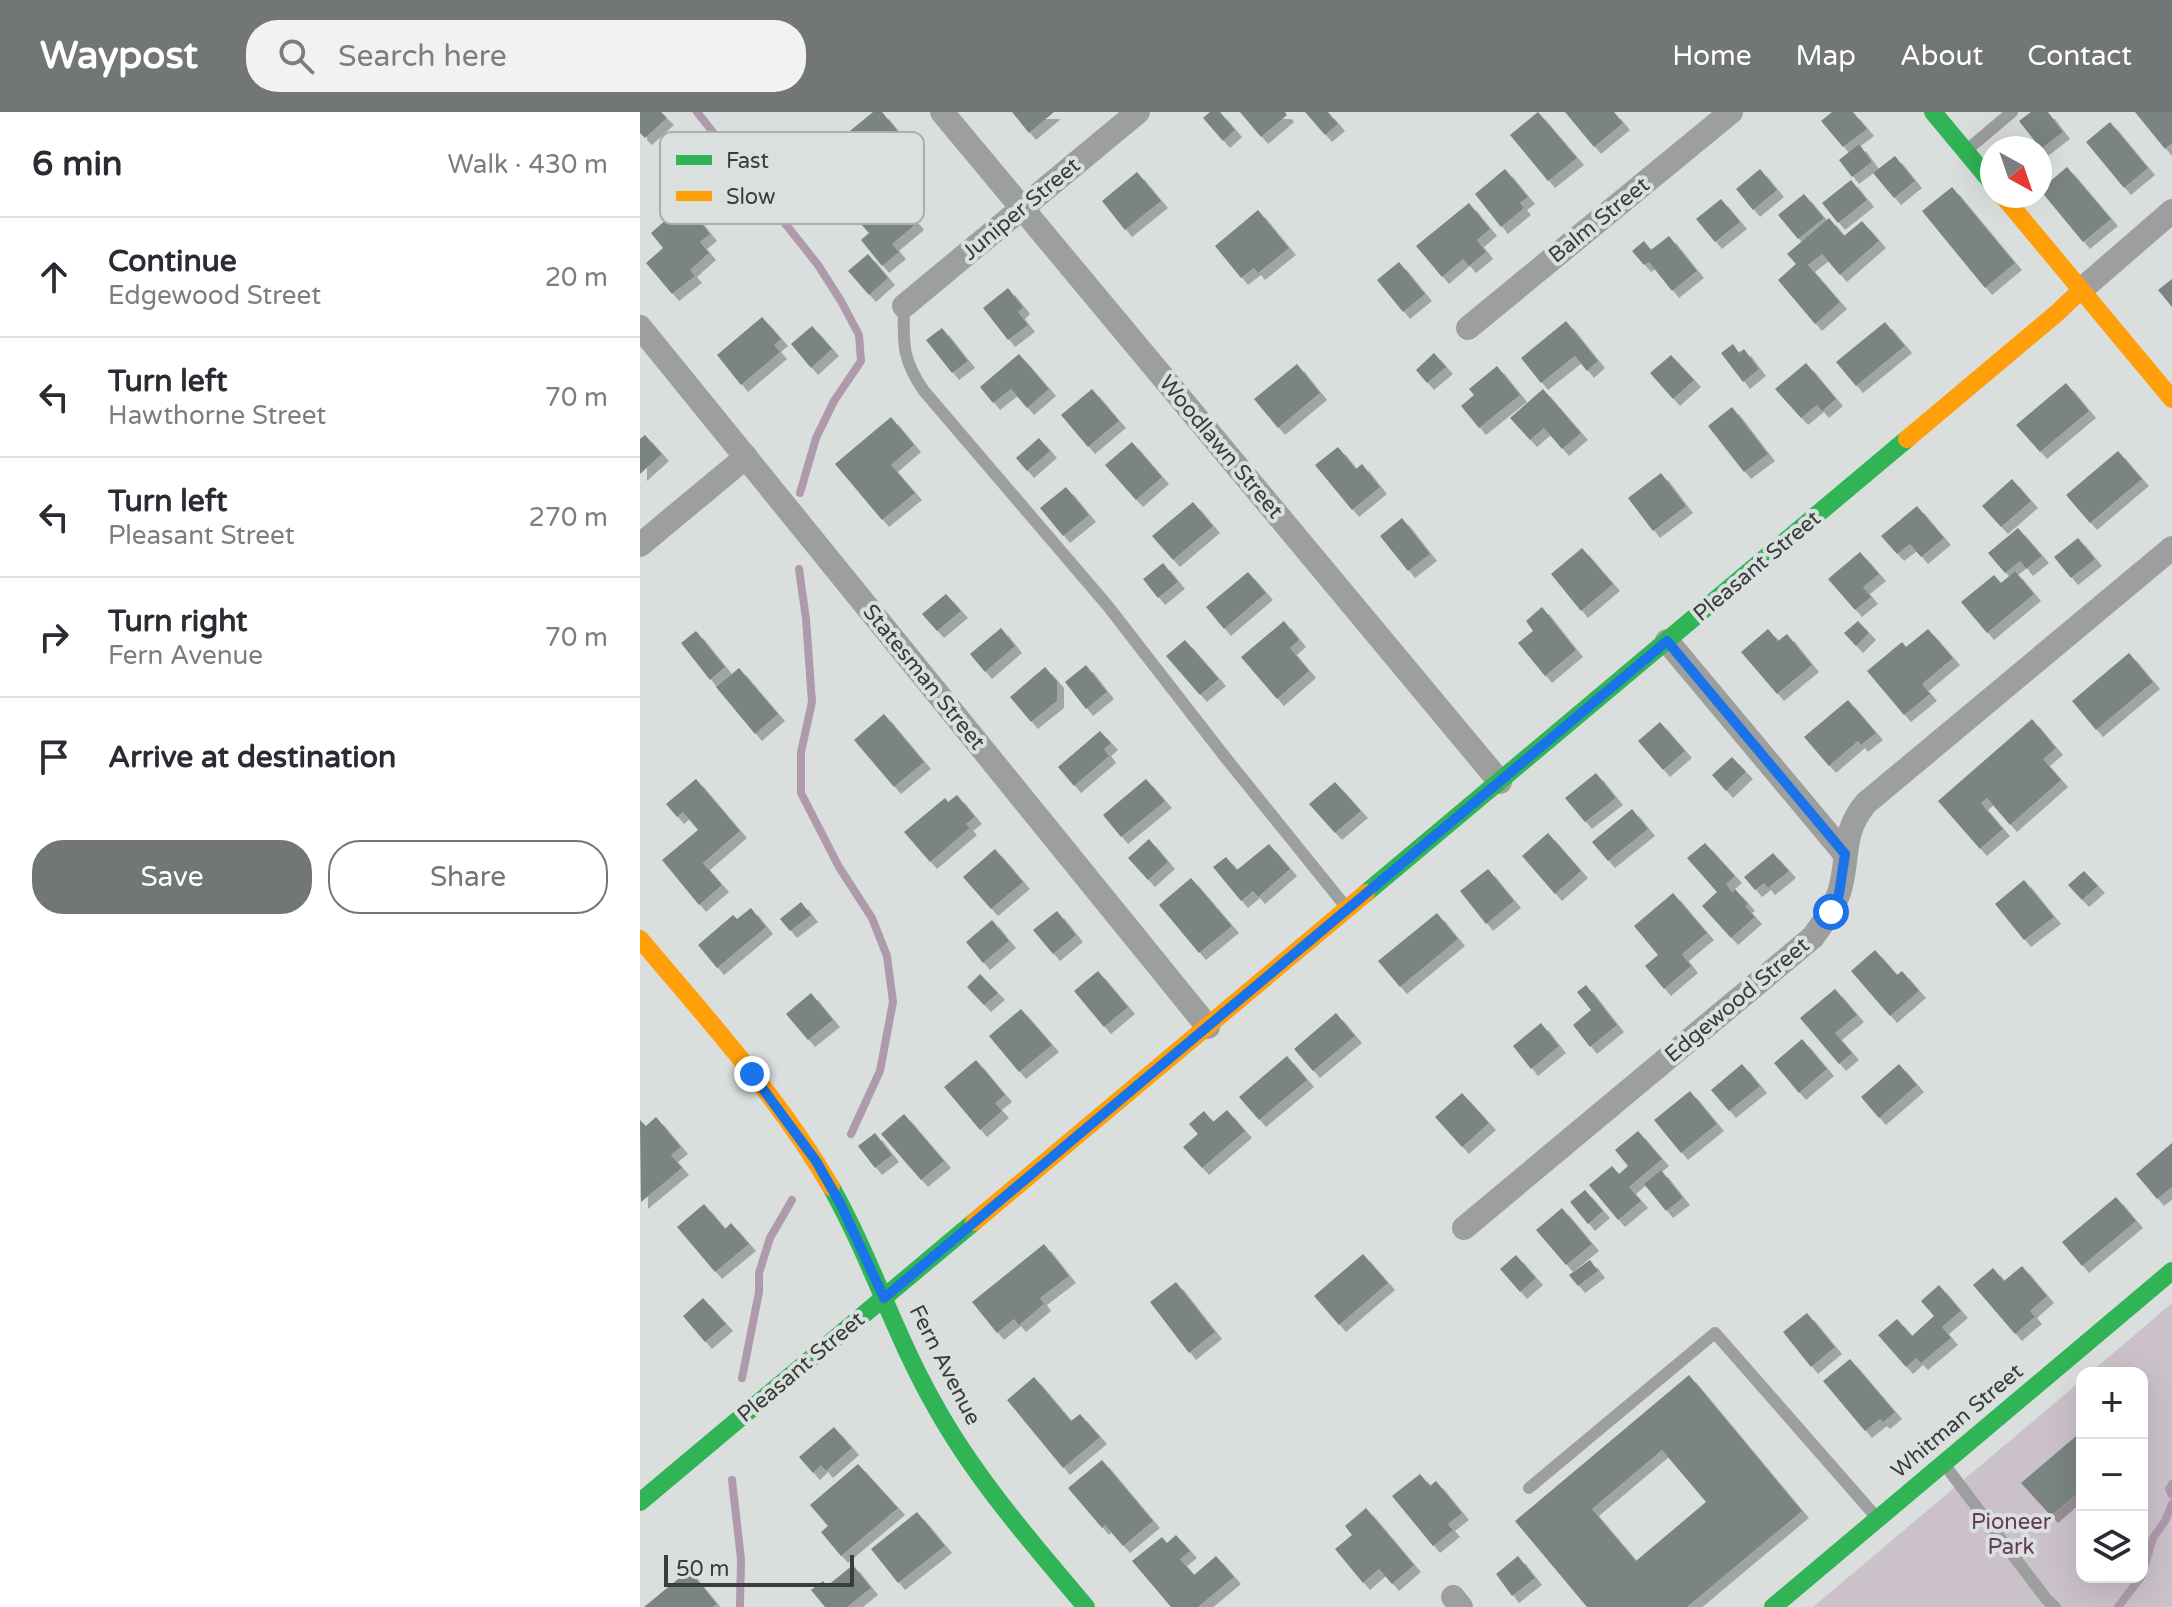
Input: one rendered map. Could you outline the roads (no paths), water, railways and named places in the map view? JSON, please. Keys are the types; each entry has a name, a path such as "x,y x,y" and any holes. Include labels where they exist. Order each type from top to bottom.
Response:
{"street":[{"name":"Woodlawn Street","path":"942,112 1500,782"},
{"name":"Juniper Street","path":"904,306 1138,112"},
{"name":"Balm Street","path":"1468,328 1731,112"},
{"path":"1933,112 1980,169"},
{"path":"2013,208 2172,399"},
{"name":"Pleasant Street","path":"640,1502 2045,324 2172,211"},
{"name":"Statesman Street","path":"640,327 1208,1027"},
{"path":"640,545 746,457"},
{"name":"Edgewood Street","path":"1464,1228 1813,937 1831,912 1839,894 1851,826 1866,803 2172,548"},
{"path":"1667,641 1845,854"},
{"name":"Fern Avenue","path":"640,939 752,1074 816,1161 840,1203 933,1403 966,1456 1011,1517 1086,1607"},
{"name":"Whitman Street","path":"1773,1607 2172,1271"}],"lane":[{"path":"1965,151 2012,112"},
{"path":"904,306 904,352 911,372 924,391 1107,605 1348,909"},
{"path":"1529,1488 1715,1333 1878,1519"},
{"path":"1944,1464 2055,1607"}],"waterway":[{"path":"697,112 713,132"},
{"path":"786,224 841,301 859,335 861,361 834,401 816,438 800,493"},
{"path":"799,569 812,702 801,752 801,793 839,867 872,918 887,956 893,1002 880,1071 851,1134"},
{"path":"742,1378 759,1292 759,1273 770,1238 792,1200"},
{"path":"732,1480 741,1559 740,1607"},
{"path":"2172,1484 2169,1489 2172,1495"},
{"path":"2148,1555 2153,1538 2172,1504"},
{"path":"2118,1607 2136,1583"}],"park label":[{"name":"Pioneer Park","path":"2011,1534"}]}
